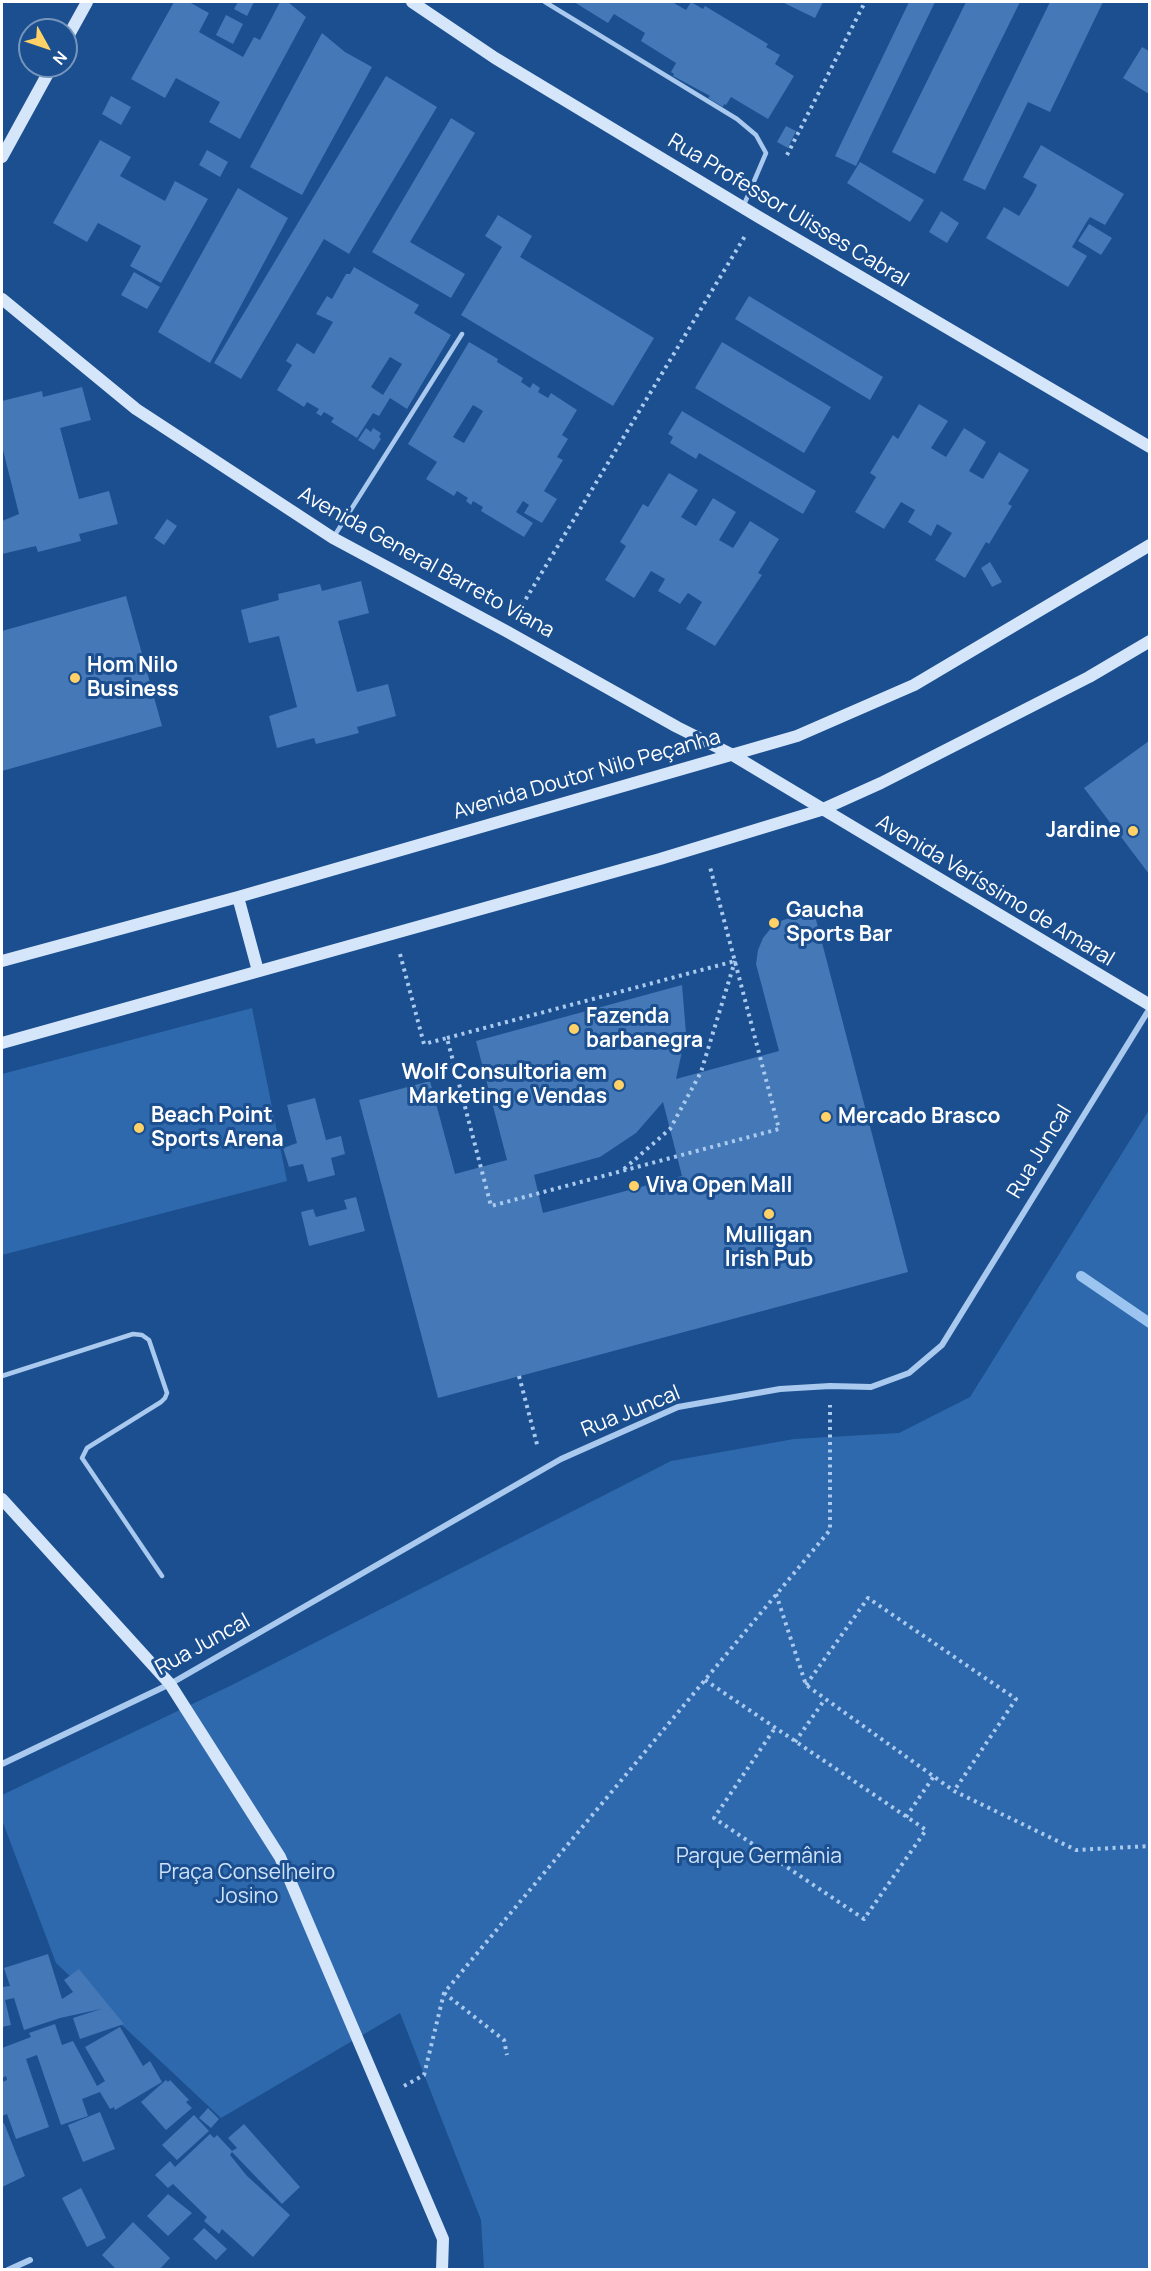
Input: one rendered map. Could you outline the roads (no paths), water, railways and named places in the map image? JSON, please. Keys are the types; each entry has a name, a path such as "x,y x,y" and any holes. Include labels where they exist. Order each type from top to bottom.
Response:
{"street":[{"path":"78,18 87,2"},
{"name":"Rua Professor Ulisses Cabral","path":"412,2 495,58 743,208 1149,447"},
{"path":"2,157 45,78"},
{"name":"Avenida General Barreto Viana","path":"2,299 136,409 333,537 676,727 731,754 821,810"},
{"name":"Avenida Doutor Nilo Peçanha","path":"2,961 238,897 796,736 914,685 1149,545"},
{"path":"2,1043 705,846 821,810 881,783 1089,677 1149,641"},
{"name":"Avenida Veríssimo de Amaral","path":"821,810 1149,1007"},
{"path":"238,897 258,971"},
{"name":"Rua Juncal","path":"2,1764 170,1684 561,1459 678,1407 780,1389 830,1386 871,1387 909,1373 942,1345 1149,1007"},
{"path":"2,1499 170,1684 280,1857 442,2239 442,2270"},
{"path":"8,2270 30,2260"}],"lane":[{"path":"544,2 737,119 756,135 766,153 743,208"},
{"path":"333,537 462,334"},
{"path":"2,1376 133,1334 142,1335 149,1340 167,1393 165,1398 87,1448 82,1458 162,1576"}],"waterway":[{"path":"1081,1276 1150,1323"}],"place":[{"name":"Hom Nilo Business","path":"75,678"},
{"name":"Jardine","path":"1133,831"},
{"name":"Gaucha Sports Bar","path":"774,923"},
{"name":"Fazenda barbanegra","path":"574,1029"},
{"name":"Wolf Consultoria em Marketing e Vendas","path":"619,1085"},
{"name":"Mercado Brasco","path":"826,1117"},
{"name":"Beach Point Sports Arena","path":"139,1128"},
{"name":"Viva Open Mall","path":"634,1186"},
{"name":"Mulligan Irish Pub","path":"769,1214"}],"park label":[{"name":"Parque Germânia","path":"759,1857"},
{"name":"Praça Conselheiro Josino","path":"247,1885"}]}
